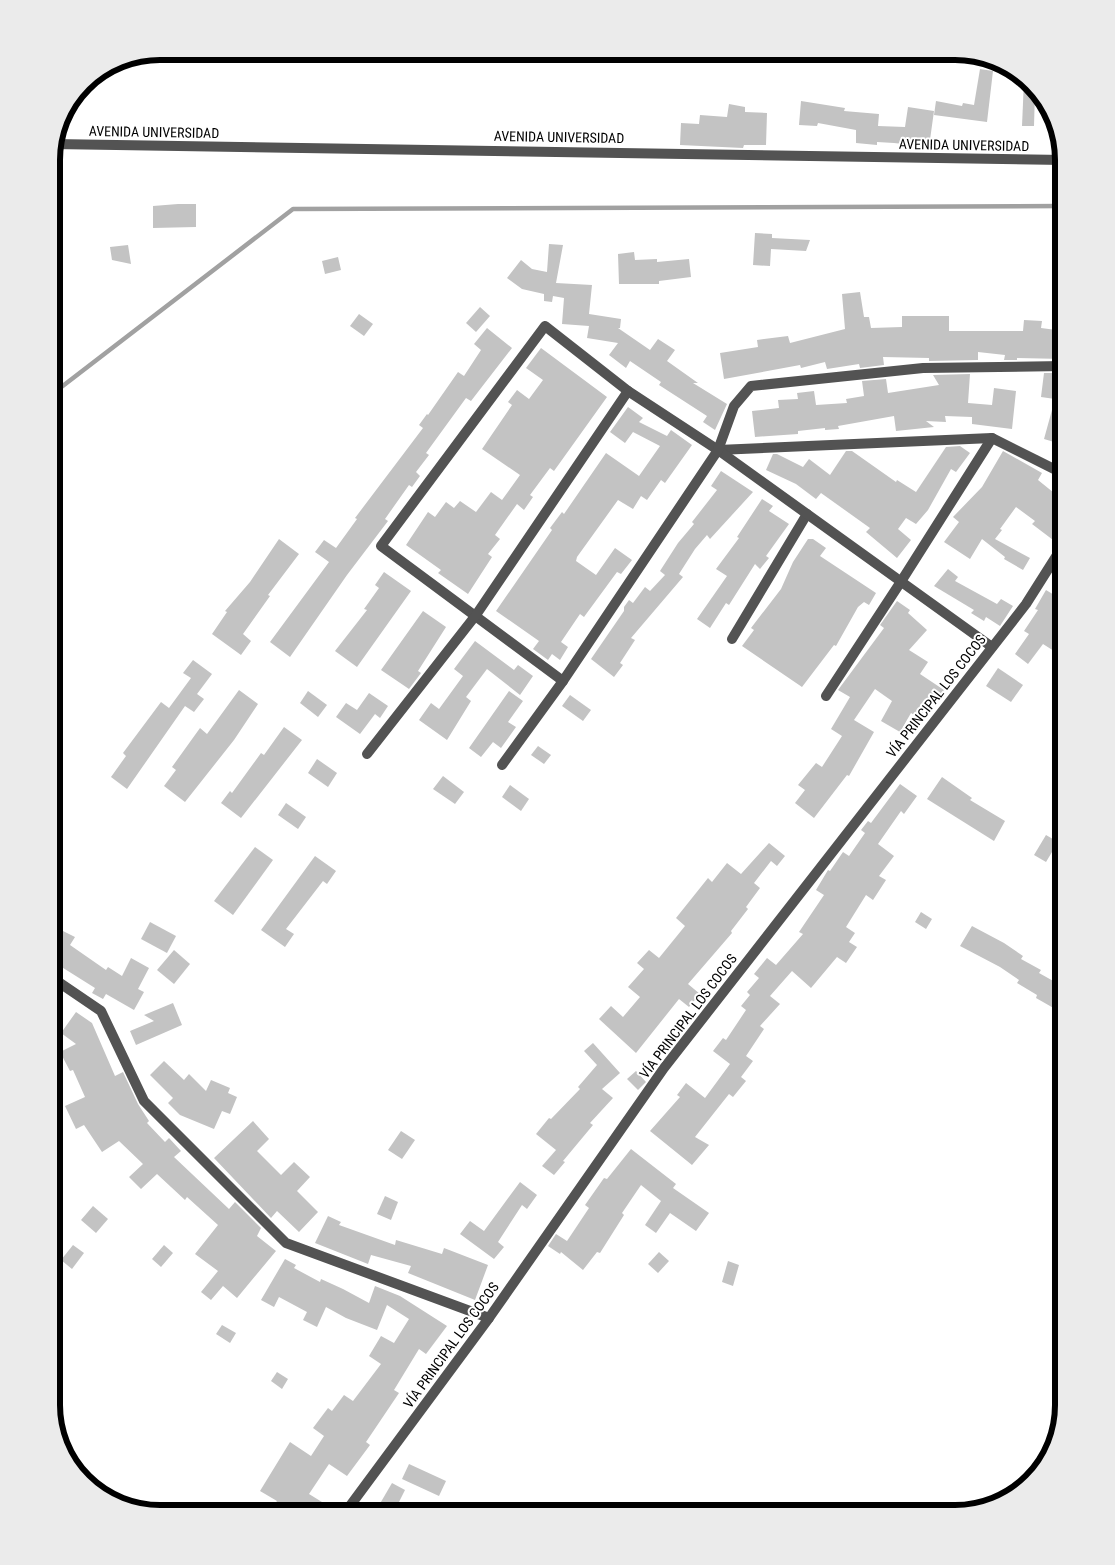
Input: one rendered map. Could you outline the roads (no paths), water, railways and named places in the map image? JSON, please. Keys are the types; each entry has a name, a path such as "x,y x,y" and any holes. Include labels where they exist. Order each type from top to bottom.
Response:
{"street":[{"name":"AVENIDA UNIVERSIDAD","path":"61,144 1055,160"},
{"path":"563,681 382,546 545,326 628,391 718,450 902,580 992,647"},
{"path":"502,765 563,681 718,450 734,406 751,386 923,368 1055,366"},
{"path":"367,754 476,615 628,391"},
{"path":"718,450 992,438 1055,470"},
{"path":"826,696 992,438"},
{"path":"732,639 807,514"},
{"name":"VÍA PRINCIPAL LOS COCOS","path":"351,1505 488,1318 664,1068 1026,604 1055,558"},
{"path":"60,982 101,1011 144,1101 286,1243 488,1318"}],"waterway":[{"path":"60,388 293,209 1055,206"}]}
